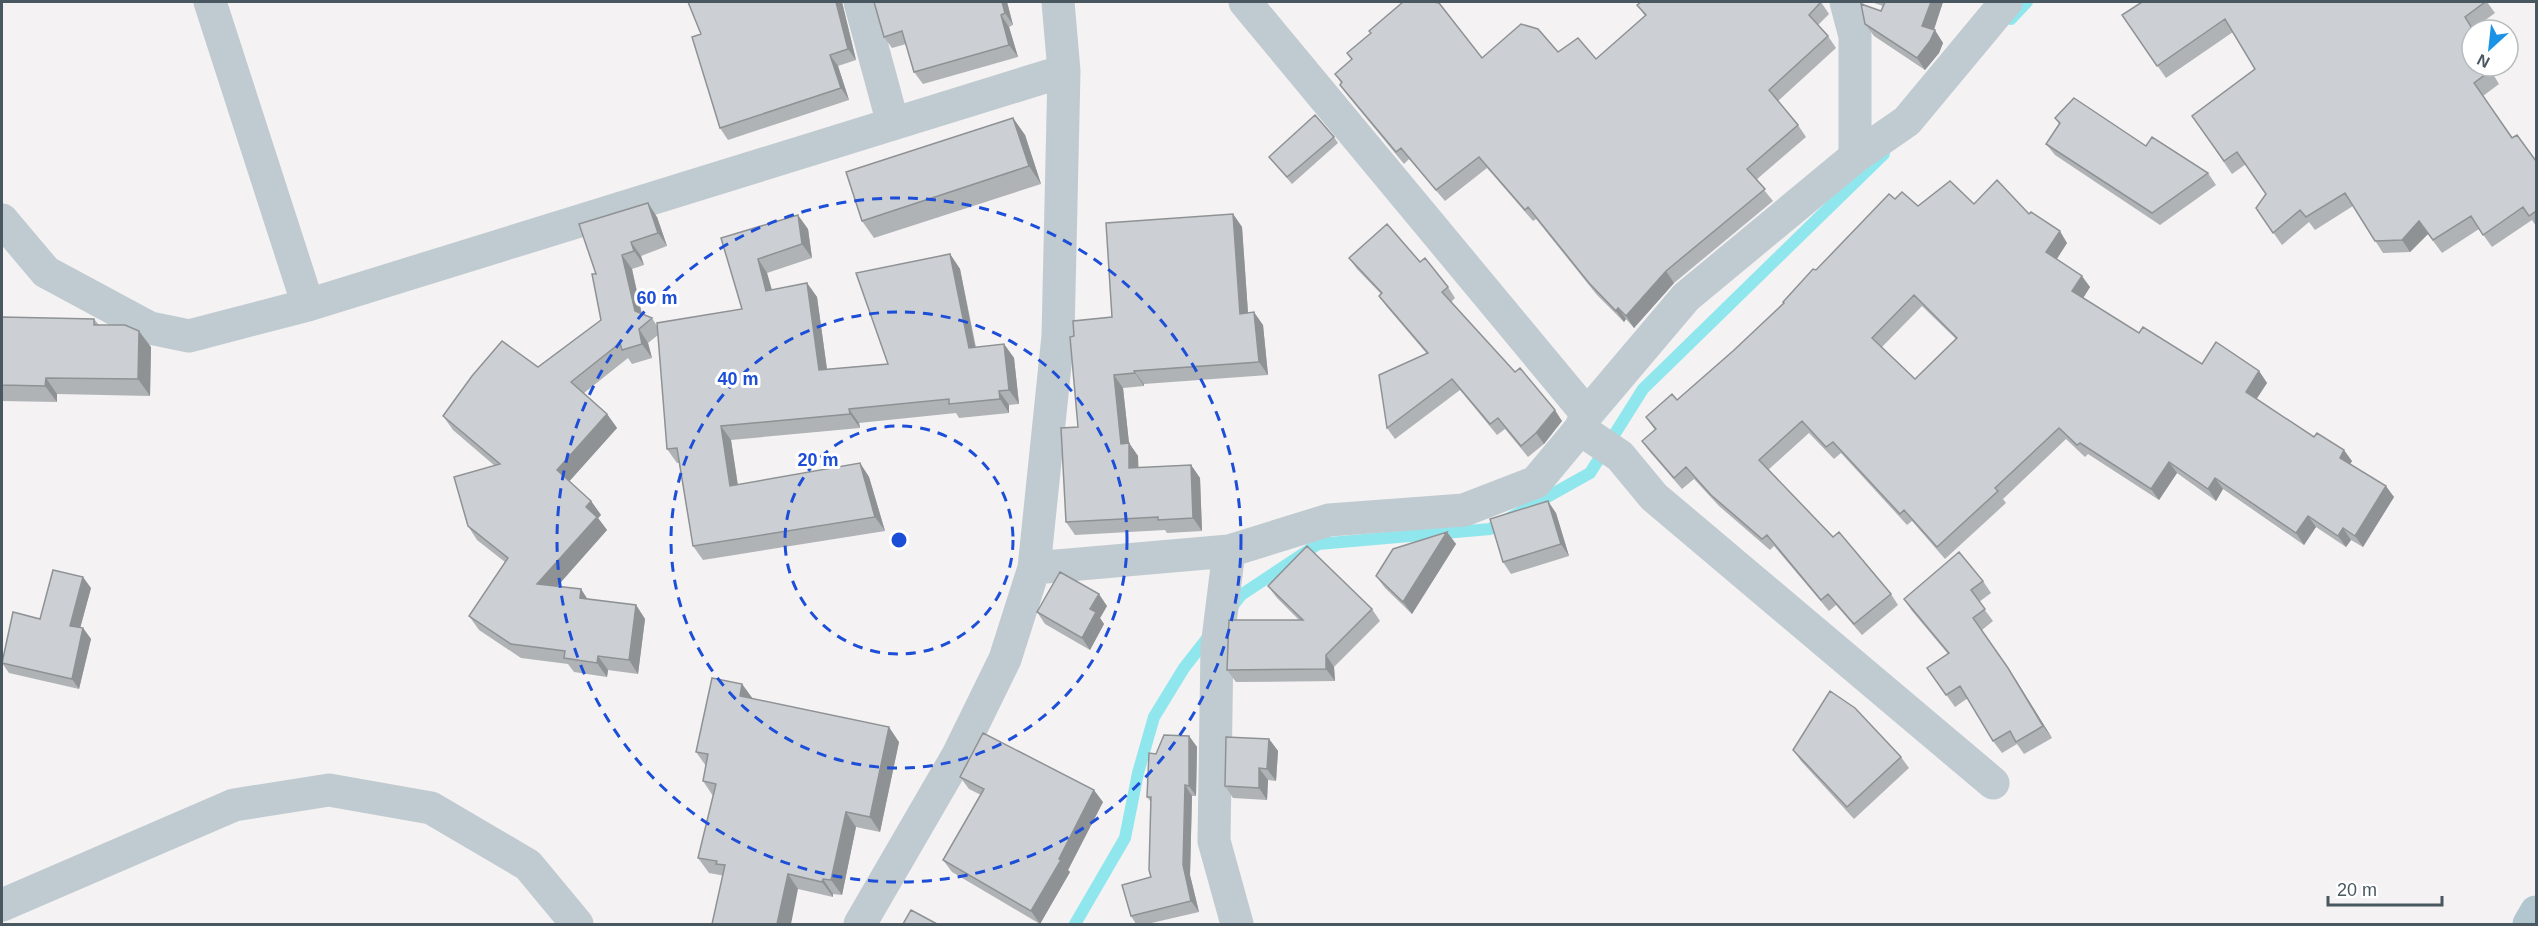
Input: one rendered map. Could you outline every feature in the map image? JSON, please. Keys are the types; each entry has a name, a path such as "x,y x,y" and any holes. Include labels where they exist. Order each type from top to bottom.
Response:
{"main road":[{"path":"2529,924 2536,912"}],"street":[{"path":"210,2 308,304"},
{"path":"860,2 892,124"},
{"path":"860,924 958,755 1005,659 1034,568 1058,336 1064,71 1058,2"},
{"path":"1245,2 1596,435 1654,497 1993,783"},
{"path":"1846,2 1855,36 1855,157"},
{"path":"1034,568 1229,551 1329,520 1464,510 1536,482 1596,435 1686,297 1855,157 1906,121 2006,2"},
{"path":"2,220 46,272 150,328 189,336 308,304 1064,71"},
{"path":"1229,551 1217,647 1214,841 1237,924"},
{"path":"2,905 234,805 329,790 431,808 528,865 577,924"}],"building":[{"path":"688,2 836,2 848,49 830,55 841,88 720,128 692,37 701,34"},
{"path":"874,2 1002,2 1005,13 1001,15 1009,45 914,72 902,31 884,37"},
{"path":"1403,2 1439,3 1482,58 1521,24 1538,29 1558,52 1578,38 1596,59 1646,15 1637,5 1641,2 1821,2 1809,15 1828,36 1769,90 1798,125 1747,169 1765,189 1666,271 1626,316 1618,308 1616,311 1589,283 1528,207 1525,210 1479,157 1436,190 1401,148 1396,152 1340,85 1342,82 1335,74 1352,59 1347,53"},
{"path":"1885,2 1931,2 1922,26 1935,30 1917,58 1865,24 1861,4 1881,11"},
{"path":"2142,2 2485,2 2466,18 2460,18 2460,78 2481,78 2474,83 2512,138 2517,135 2536,161 2536,211 2529,216 2523,207 2483,235 2471,216 2433,240 2419,221 2402,240 2375,241 2345,193 2306,217 2300,210 2273,233 2256,208 2266,194 2237,152 2224,161 2192,116 2255,69 2225,19 2157,66 2122,15"},
{"path":"2074,98 2146,146 2152,137 2208,173 2152,213 2046,144 2060,123 2055,118"},
{"path":"1315,115 1334,137 1287,177 1269,157"},
{"path":"1013,118 1029,166 862,221 846,172"},
{"path":"1997,180 2029,214 2031,212 2060,231 2046,252 2082,276 2072,291 2139,333 2143,327 2202,364 2216,342 2259,371 2246,392 2314,437 2317,433 2344,450 2340,458 2386,486 2355,536 2343,528 2338,536 2308,516 2296,533 2215,478 2208,489 2169,462 2151,489 2080,443 2077,445 2059,428 1995,488 1998,491 1937,547 1904,510 1900,514 1833,442 1826,447 1802,421 1759,460 1833,537 1839,532 1891,594 1854,624 1828,594 1821,600 1767,535 1762,539 1711,495 1686,467 1674,478 1642,441 1656,429 1646,417 1672,394 1677,400 1733,351 1784,303 1813,269 1816,270 1889,194 1895,199 1902,192 1918,206 1950,181 1974,204","holes":["1914,295 1957,338 1915,379 1872,338"]},
{"path":"648,203 658,233 631,242 634,251 622,255 635,311 652,318 639,329 642,344 622,350 620,343 571,382 607,414 557,470 591,501 586,507 597,517 537,584 581,589 580,598 636,605 629,660 598,656 597,663 564,658 565,651 511,644 469,616 508,558 468,526 454,477 500,464 443,416 472,376 502,341 538,367 601,320 592,274 596,274 579,224"},
{"path":"1233,214 1240,314 1254,312 1259,362 1134,371 1135,373 1114,375 1121,444 1129,443 1129,468 1191,465 1193,518 1158,520 1158,517 1066,522 1061,428 1078,427 1070,337 1074,336 1073,321 1112,317 1106,223"},
{"path":"798,215 802,244 758,259 766,291 807,283 819,370 888,364 856,273 950,254 969,348 1004,344 1009,390 999,391 1000,399 949,404 949,399 849,409 850,414 721,426 730,486 860,463 875,517 693,546 677,448 667,449 657,323 742,309 721,238"},
{"path":"1387,224 1420,262 1425,258 1448,287 1442,292 1515,372 1520,368 1555,410 1536,433 1521,446 1498,418 1490,424 1452,379 1387,428 1379,375 1428,353 1379,296 1382,293 1349,258"},
{"path":"2,317 94,319 94,325 125,325 139,331 138,379 46,378 45,386 2,385"},
{"path":"1548,501 1561,544 1503,562 1490,519"},
{"path":"1447,532 1403,602 1376,576 1393,549"},
{"path":"1307,546 1372,609 1326,655 1326,669 1227,670 1229,620 1303,620 1268,586"},
{"path":"1959,552 1983,581 1971,590 1985,609 1973,618 2008,668 2043,726 2016,742 2010,731 1993,741 1960,686 1946,695 1927,668 1949,653 1904,599"},
{"path":"53,570 83,577 70,626 83,628 72,679 2,663 13,612 40,619"},
{"path":"1060,572 1099,594 1090,609 1096,612 1082,638 1037,612"},
{"path":"712,678 742,684 740,696 889,727 870,817 846,812 831,880 823,879 822,882 788,874 777,924 712,924 725,865 716,864 717,861 698,858 716,784 703,781 708,754 696,752"},
{"path":"1830,691 1855,708 1901,757 1847,807 1793,750"},
{"path":"983,733 1094,790 1059,859 1061,860 1031,911 943,860 984,789 960,777"},
{"path":"1164,735 1189,736 1189,786 1185,785 1183,865 1191,901 1131,916 1122,885 1151,877 1149,870 1151,797 1147,797 1149,753 1156,754"},
{"path":"1226,737 1269,739 1267,769 1259,768 1259,788 1225,786"},
{"path":"911,910 937,924 903,924"}],"waterway":[{"path":"2011,19 2027,2"},
{"path":"1231,608 1241,595 1318,544 1490,529 1590,473 1643,389 1884,154"},
{"path":"1075,924 1125,838 1138,773 1154,717 1184,668 1209,636"}]}
